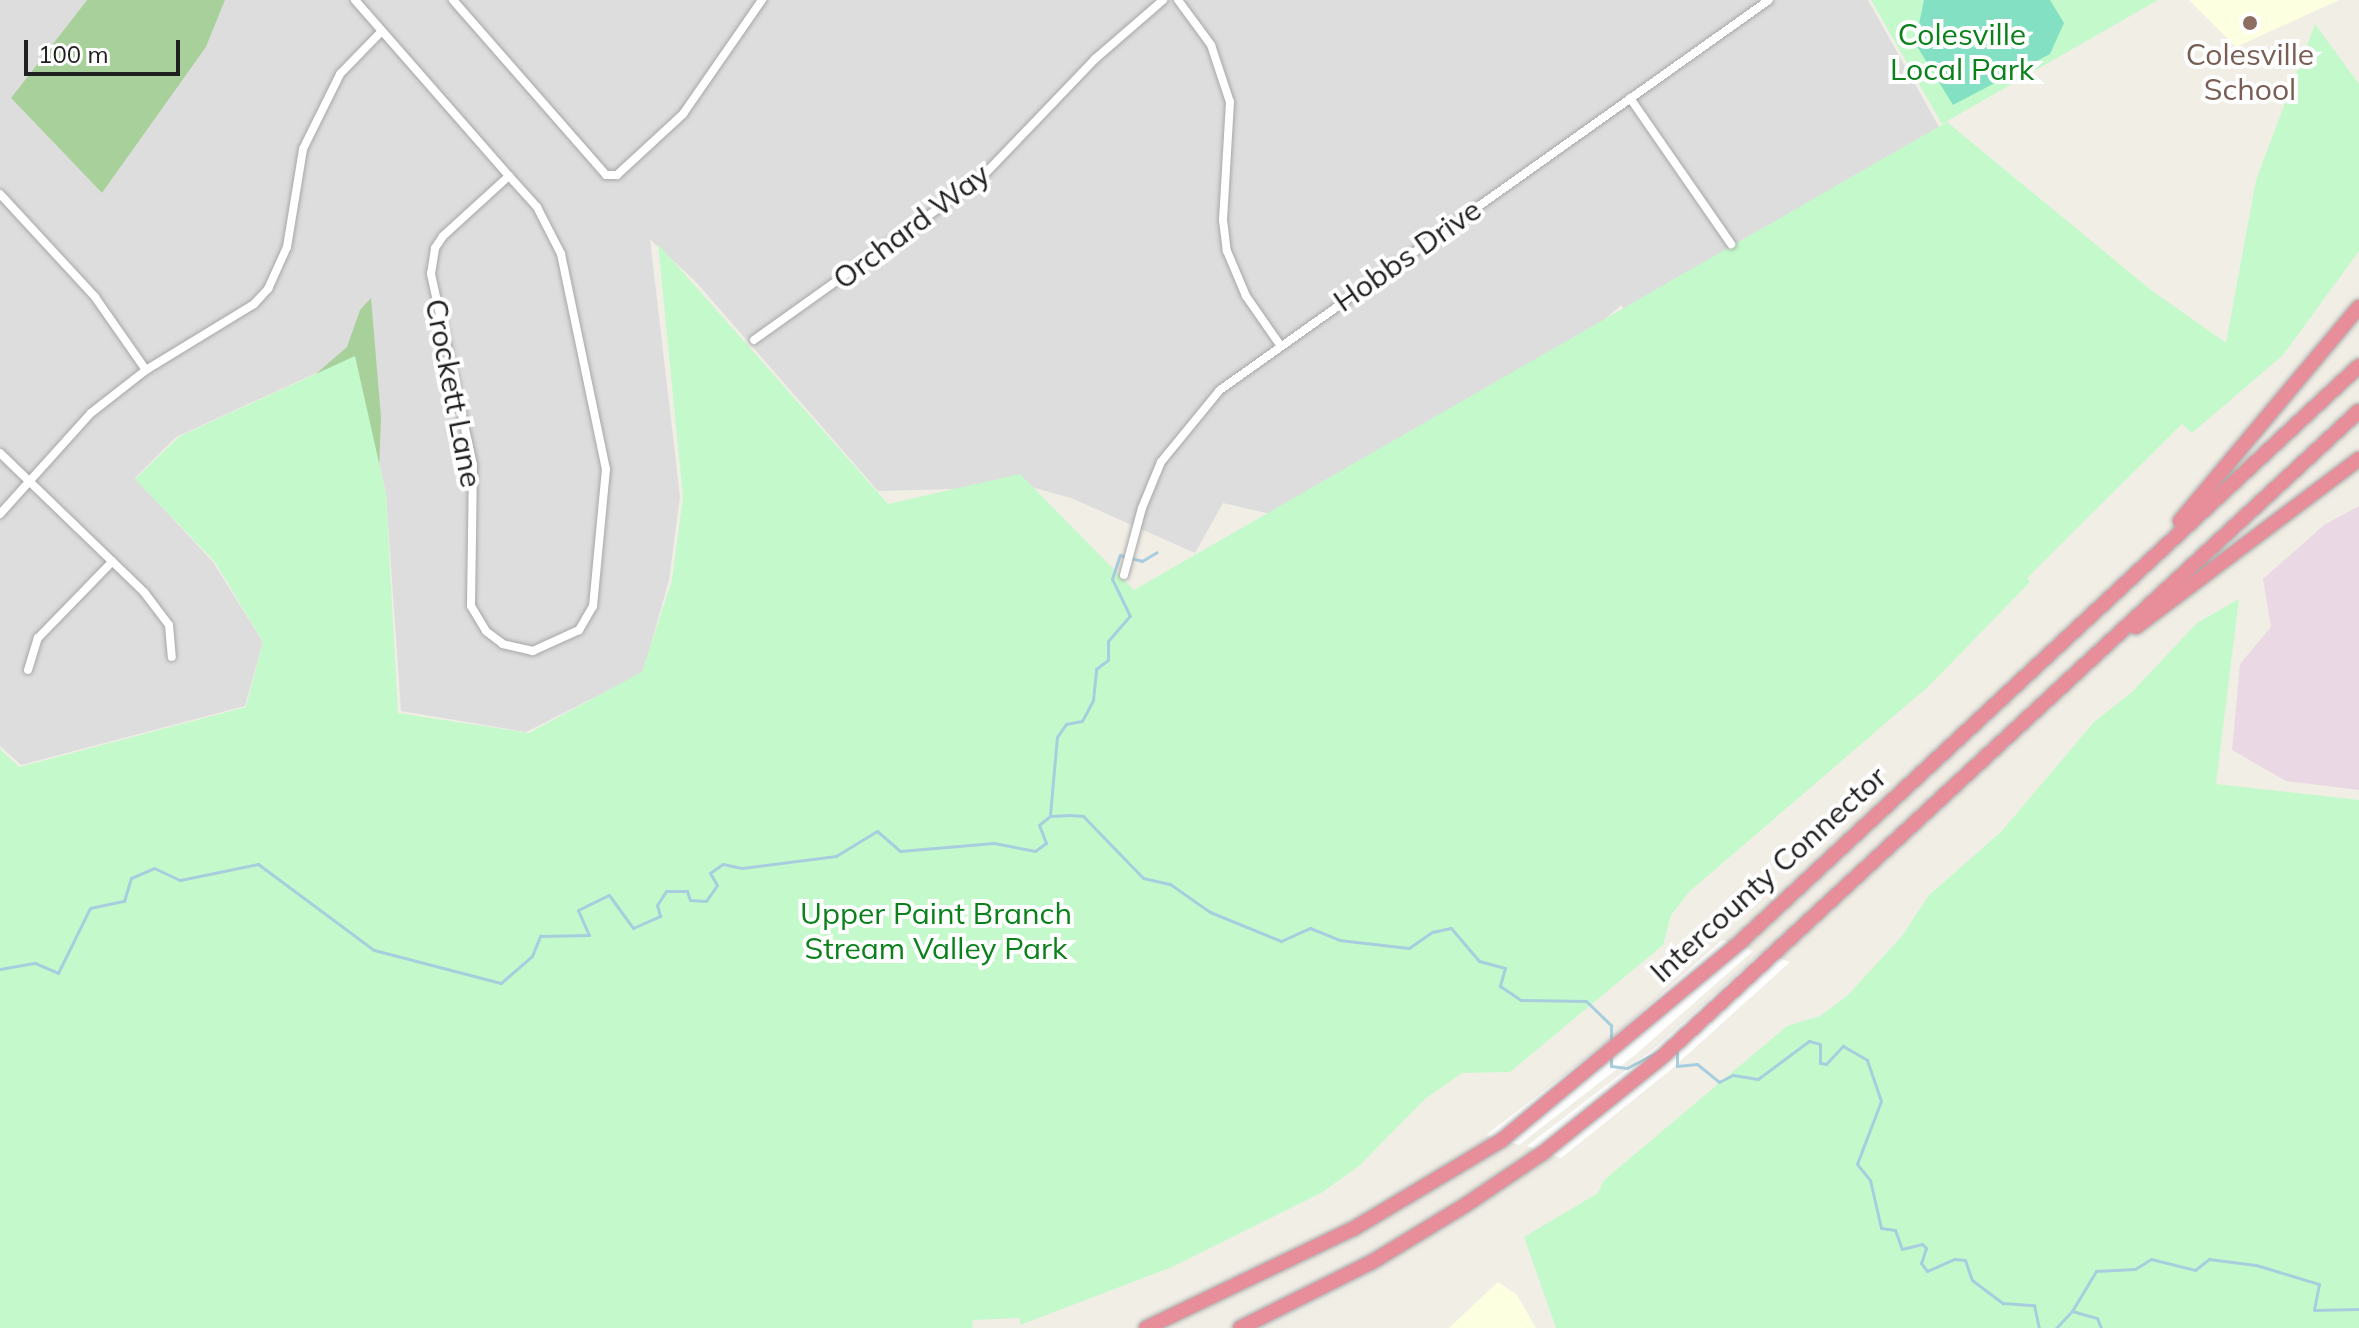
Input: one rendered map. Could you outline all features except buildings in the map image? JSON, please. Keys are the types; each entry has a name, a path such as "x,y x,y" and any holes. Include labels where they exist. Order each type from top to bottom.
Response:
{"highway":[{"path":"2160,547 2214,474 2359,307"},
{"name":"Intercounty Connector","path":"1146,1328 1353,1229 1502,1140 1737,945 2160,547 2359,366"},
{"name":"Intercounty Connector","path":"1240,1328 1372,1262 1544,1152 1662,1057 2359,411"},
{"path":"2096,655 2193,588 2359,459"}],"street":[{"name":"Crockett Lane","path":"355,0 537,207 561,254 606,469 593,606 572,636 533,651 495,637 471,606 473,465 431,274 435,248 443,236 509,176"},
{"path":"453,0 606,175 617,175 683,114 762,0"},
{"name":"Orchard Way","path":"754,340 980,179 1095,59 1163,0"},
{"path":"1178,0 1211,45 1230,102 1223,220 1227,251 1246,296 1280,345"},
{"name":"Hobbs Drive","path":"1124,575 1142,508 1161,462 1220,390 1769,0"},
{"path":"0,514 91,413 146,370 230,321 268,289 287,247 303,149 340,74 382,31"},
{"path":"1630,98 1731,244"},
{"path":"0,194 95,297 146,370"},
{"path":"0,453 113,561 169,625 172,657"},
{"path":"28,670 38,638 113,561"}],"shaded area":[{"path":"0,0 87,0 11,98 102,193 206,47 225,0 1868,0 1939,127 1624,309 1621,305 1570,350 1279,516 1223,503 1195,553 1071,498 1031,487 878,491 696,282 650,239 680,497 669,580 643,673 526,732 401,711 386,494 356,355 176,437 135,478 213,562 263,642 245,706 21,765 0,746"},
{"name":"Colesville School","path":"2189,0 2339,0 2236,47"},
{"path":"2359,506 2359,790 2286,781 2232,750 2240,664 2271,627 2263,579 2324,525"},
{"path":"1498,1282 1517,1295 1536,1328 1449,1328"}],"green space":[{"path":"87,0 225,0 206,47 102,193 11,98"},
{"name":"Colesville Local Park","path":"1871,0 2158,0 1942,124"},
{"name":"Colesville Local Park","path":"1924,0 2050,0 2064,23 2050,54 1953,105 1915,43"},
{"name":"Upper Paint Branch Stream Valley Park","path":"2315,24 2359,84 2359,251 2283,355 2192,433 2182,424 2027,578 2030,582 1930,685 1690,891 1671,915 1663,945 1510,1072 1462,1073 1425,1099 1359,1166 1321,1193 1172,1267 1020,1325 1020,1318 973,1320 972,1328 0,1328 0,749 19,767 246,707 263,642 215,562 135,479 180,436 355,356 386,494 398,713 529,733 642,672 672,580 683,497 658,244 888,504 1020,474 1134,590 1947,122 2151,290 2226,343 2256,180"},
{"path":"371,298 381,417 378,499 294,393 347,347 360,310"},
{"path":"2239,599 2216,784 2359,800 2359,1328 1556,1328 1524,1237 1598,1193 1604,1180 1787,1026 1820,1016 1847,996 1902,936 1929,895 2001,832 2094,722 2132,692 2197,623"}],"pier":[{"path":"1722,940 1753,951 1635,1055 1519,1145 1486,1135 1606,1043"},
{"path":"1762,952 1790,962 1668,1072 1561,1158 1527,1146 1652,1050"}],"waterway":[{"path":"1050,815 1057,737 1066,724 1082,721 1093,700 1096,669 1108,660 1108,641 1130,616 1112,579 1120,555 1142,561 1157,552"},
{"path":"0,969 35,963 58,973 90,908 124,901 131,878 154,868 180,880 258,864 374,950 501,983 532,956 540,936 589,935 578,910 609,895 633,928 660,916 657,905 666,891 687,891 690,900 706,901 717,885 710,873 723,864 742,868 836,856 877,831 900,851 994,843 1035,851 1046,843 1039,825 1050,816 1070,815 1083,816 1143,878 1170,884 1210,912 1281,941 1310,928 1339,940 1409,948 1432,932 1451,928 1479,961 1505,968 1500,986 1521,1000 1586,1001 1611,1025 1611,1041"},
{"path":"1677,1050 1677,1066 1697,1064 1719,1082 1733,1075 1758,1079 1809,1041 1820,1044 1820,1063 1826,1064 1843,1046 1867,1060 1881,1101 1857,1164 1870,1180 1881,1228 1895,1230 1902,1249 1922,1244 1926,1248 1921,1263 1927,1271 1954,1259 1965,1260 1972,1280 2003,1303 2034,1305 2039,1328"},
{"path":"1611,1057 1611,1066 1627,1068 1662,1049"},
{"path":"2072,1311 2096,1271 2135,1269 2151,1259 2195,1270 2209,1259 2256,1265 2319,1284 2314,1310 2359,1309"},
{"path":"2056,1328 2072,1311 2097,1318 2101,1328"}],"place":[{"name":"Colesville School","path":"2250,23"}]}
